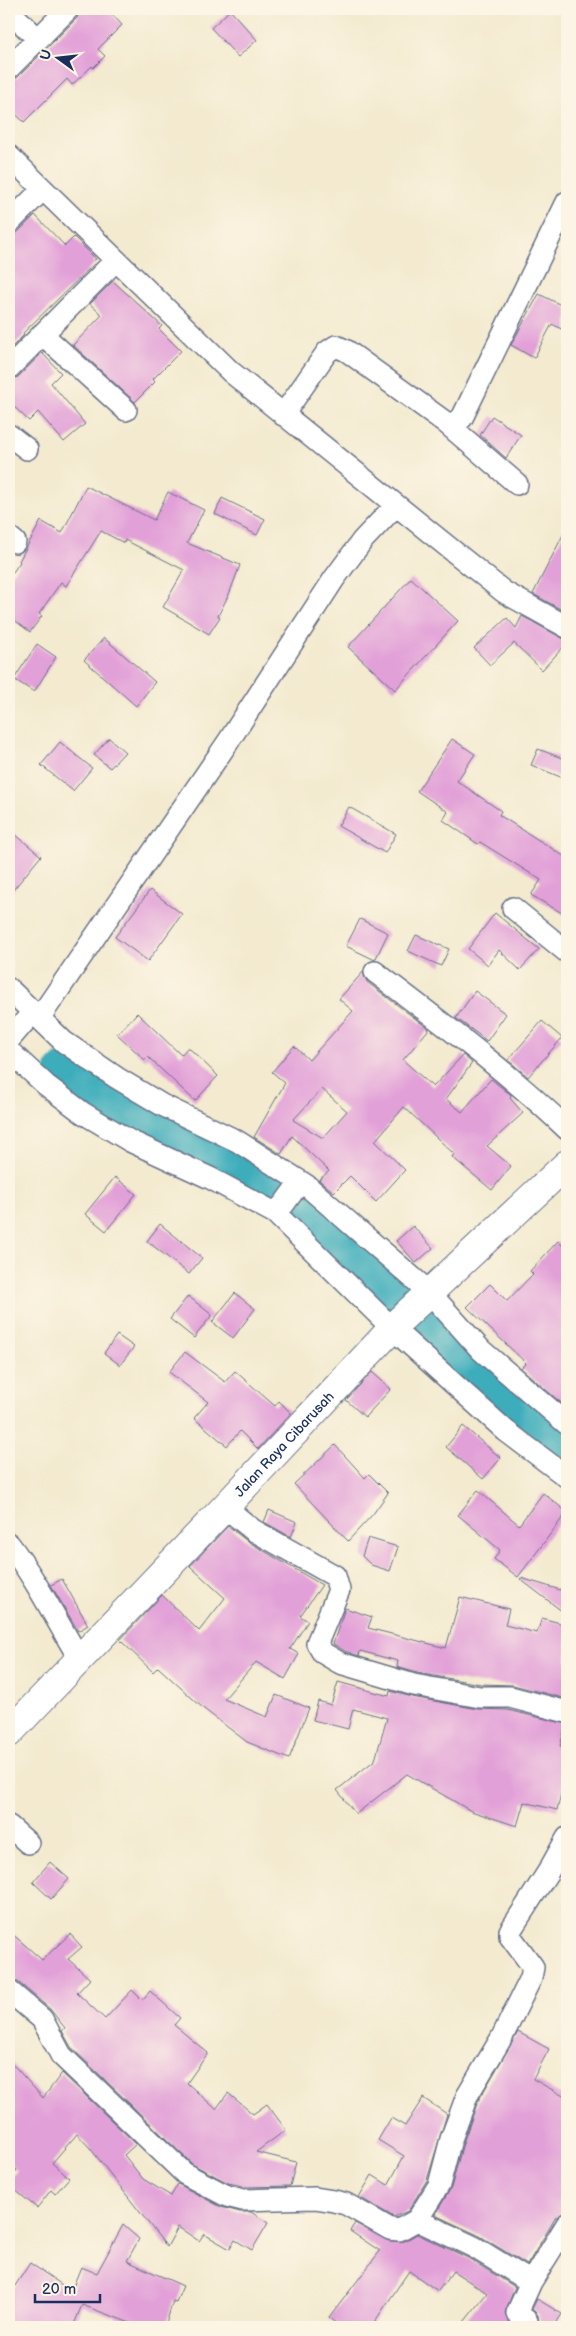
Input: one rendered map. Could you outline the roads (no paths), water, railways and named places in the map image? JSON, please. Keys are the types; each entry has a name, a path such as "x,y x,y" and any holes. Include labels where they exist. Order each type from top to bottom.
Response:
{"main road":[{"name":"Jalan Raya Cibarusah","path":"9,1733 225,1507 396,1324 567,1164"}],"street":[{"path":"9,68 68,9"},
{"path":"9,11 38,39"},
{"path":"9,156 231,372 283,416 504,592 567,627"},
{"path":"9,223 43,189"},
{"path":"445,422 452,424 462,418 567,202"},
{"path":"9,368 116,260"},
{"path":"42,334 126,410"},
{"path":"283,416 327,352 336,346 347,351 445,422 516,484"},
{"path":"9,435 26,449"},
{"path":"395,506 362,541 334,579 228,742 34,1014 11,1042 46,1085 83,1113 130,1141 279,1208 506,1431 567,1477"},
{"path":"513,908 567,952"},
{"path":"374,972 524,1088 567,1129"},
{"path":"9,989 64,1042 117,1078 162,1105 237,1140 362,1232 481,1350 567,1424"},
{"path":"279,1208 299,1184"},
{"path":"225,1507 253,1530 335,1576 339,1590 316,1643 323,1653 331,1658 340,1663 414,1685 480,1696 510,1696 567,1712"},
{"path":"9,1544 36,1582 79,1658"},
{"path":"9,1826 28,1843"},
{"path":"9,1992 42,2019 61,2054 186,2174 211,2189 243,2200 315,2198 346,2204 395,2230 402,2230 417,2220 439,2185 451,2139 467,2096 502,2037 533,1971 533,1967 510,1936 510,1930 548,1872 567,1838"},
{"path":"417,2220 474,2248 531,2282"},
{"path":"529,2325 517,2313 531,2282 567,2224"}],"waterway":[{"path":"64,1072 136,1118 265,1177 309,1208 387,1288 470,1364 526,1423 552,1443 567,1451"}]}
